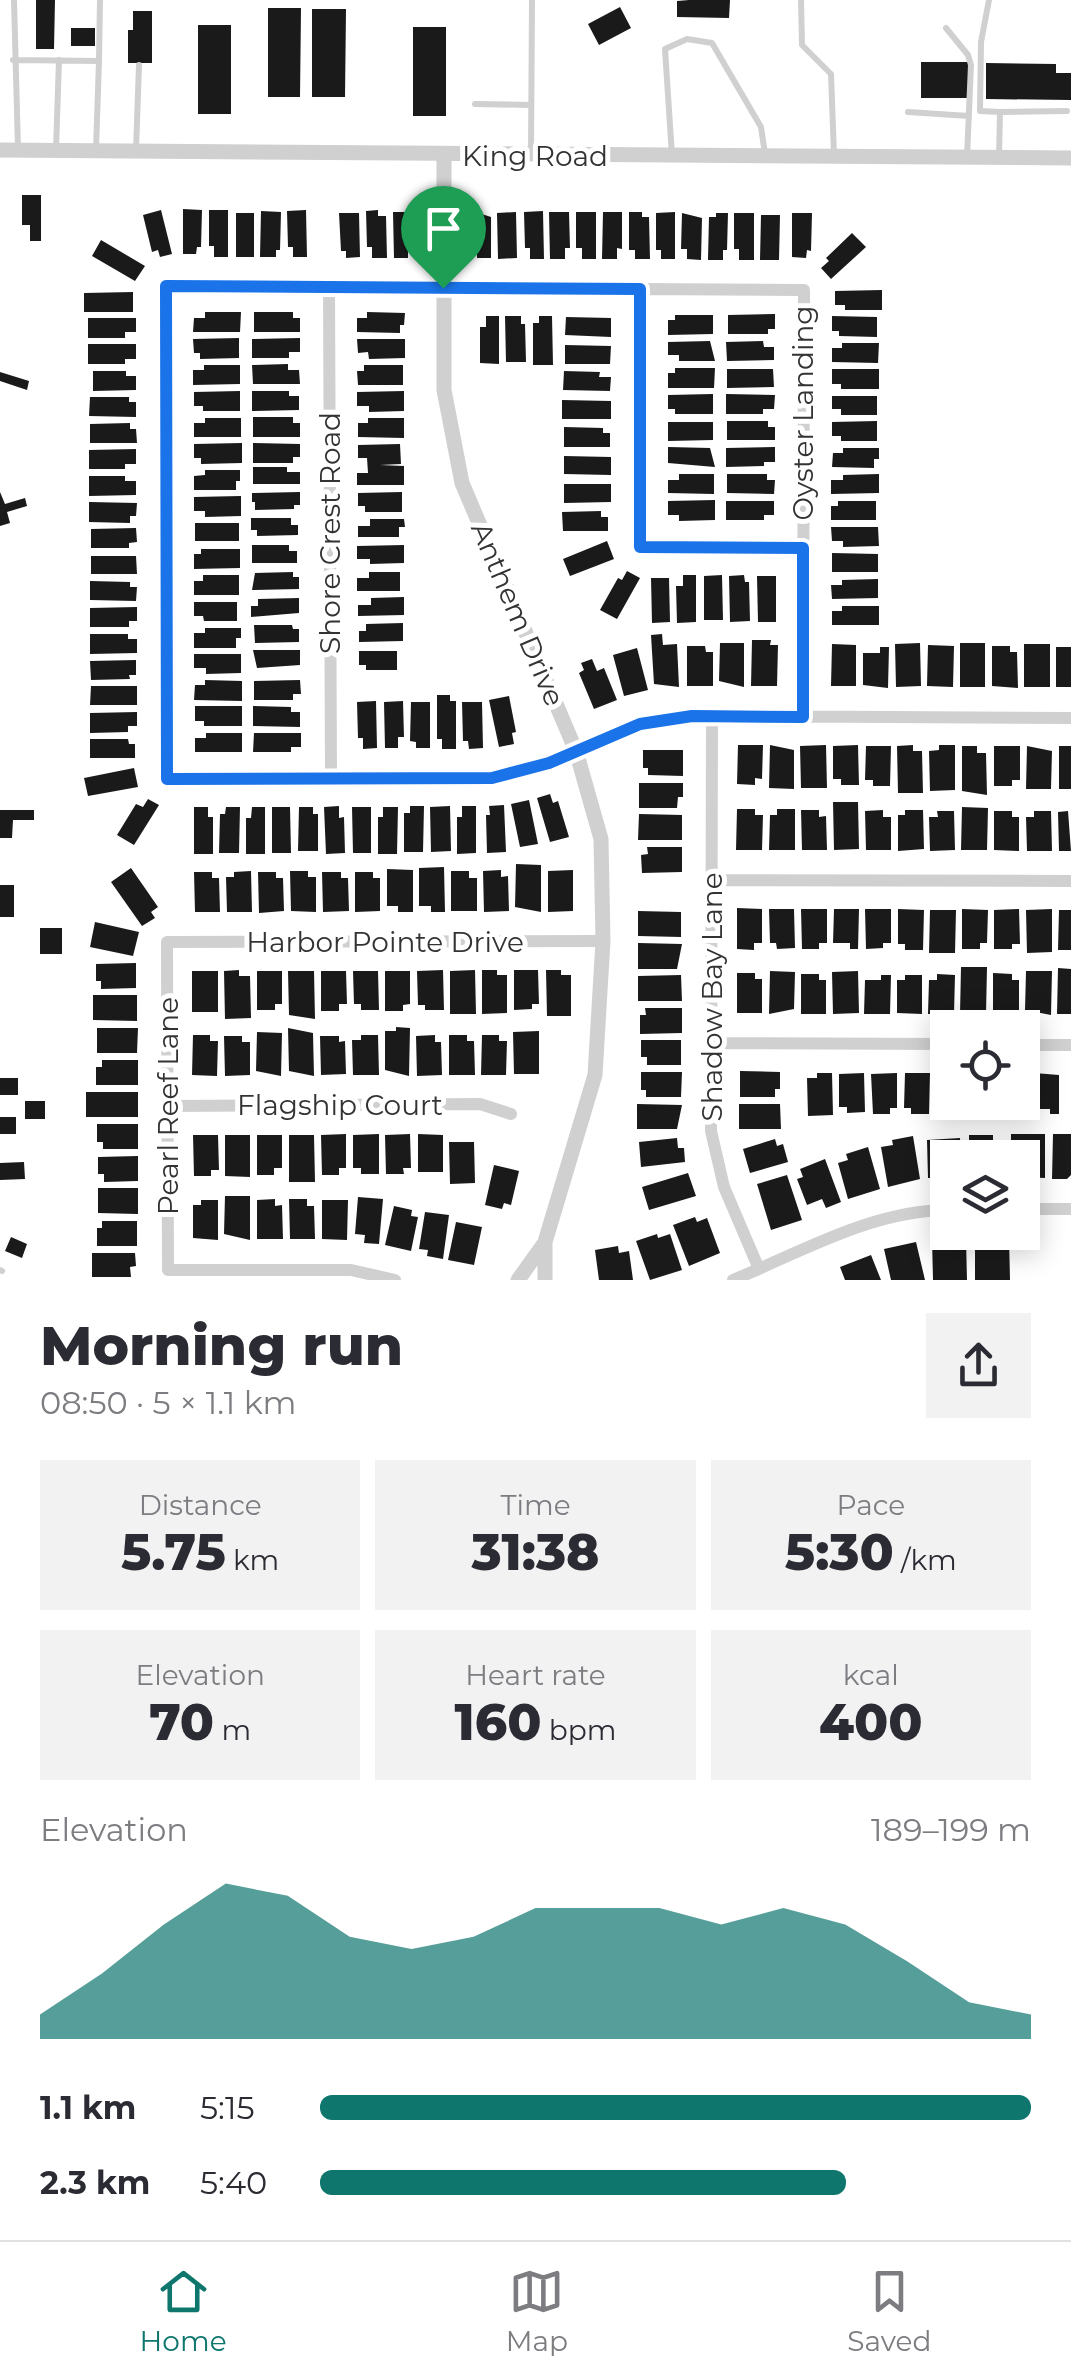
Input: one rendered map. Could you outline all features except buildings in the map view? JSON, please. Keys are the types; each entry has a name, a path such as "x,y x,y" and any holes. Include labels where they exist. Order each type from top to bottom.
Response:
{"street":[{"name":"King Road","path":"0,150 1071,158"},
{"name":"Anthem Drive","path":"444,156 444,390 462,483 576,751 601,839 603,941 595,1075 545,1242 546,1280"},
{"path":"803,548 640,547 640,289 166,286 167,779 492,778 549,763 640,724 712,716 1071,718"},
{"name":"Shore Crest Road","path":"329,287 330,778"},
{"name":"Oyster Landing","path":"640,289 804,290 803,717"},
{"name":"Shadow Bay Lane","path":"712,716 711,1132 724,1187 759,1269"},
{"path":"712,880 1071,881"},
{"name":"Harbor Pointe Drive","path":"167,942 603,941"},
{"name":"Pearl Reef Lane","path":"167,942 168,1270 351,1270 395,1280"},
{"path":"711,1044 930,1044"},
{"path":"1040,1044 1071,1045"},
{"name":"Flagship Court","path":"168,1106 480,1104 511,1114"},
{"path":"1040,1209 1071,1209"},
{"path":"733,1280 861,1227 930,1210"},
{"name":"Anthem Drive","path":"518,1280 545,1242"}],"lane":[{"path":"14,0 18,150"},
{"path":"96,151 100,0"},
{"path":"531,156 532,0"},
{"path":"801,0 802,45 832,74 834,158"},
{"path":"989,0 980,42 980,111 1068,111"},
{"path":"946,28 968,55 967,158"},
{"path":"672,158 665,49 674,42 702,39 712,43 761,127 766,158"},
{"path":"13,60 99,60"},
{"path":"56,151 58,60"},
{"path":"136,151 139,65"},
{"path":"475,104 531,105"},
{"path":"908,112 969,116"},
{"path":"999,158 1000,112"}],"route":[{"path":"166,286 443,288 640,289 640,547 803,548 803,717 692,716 640,724 549,763 492,778 167,779 166,286"}]}
